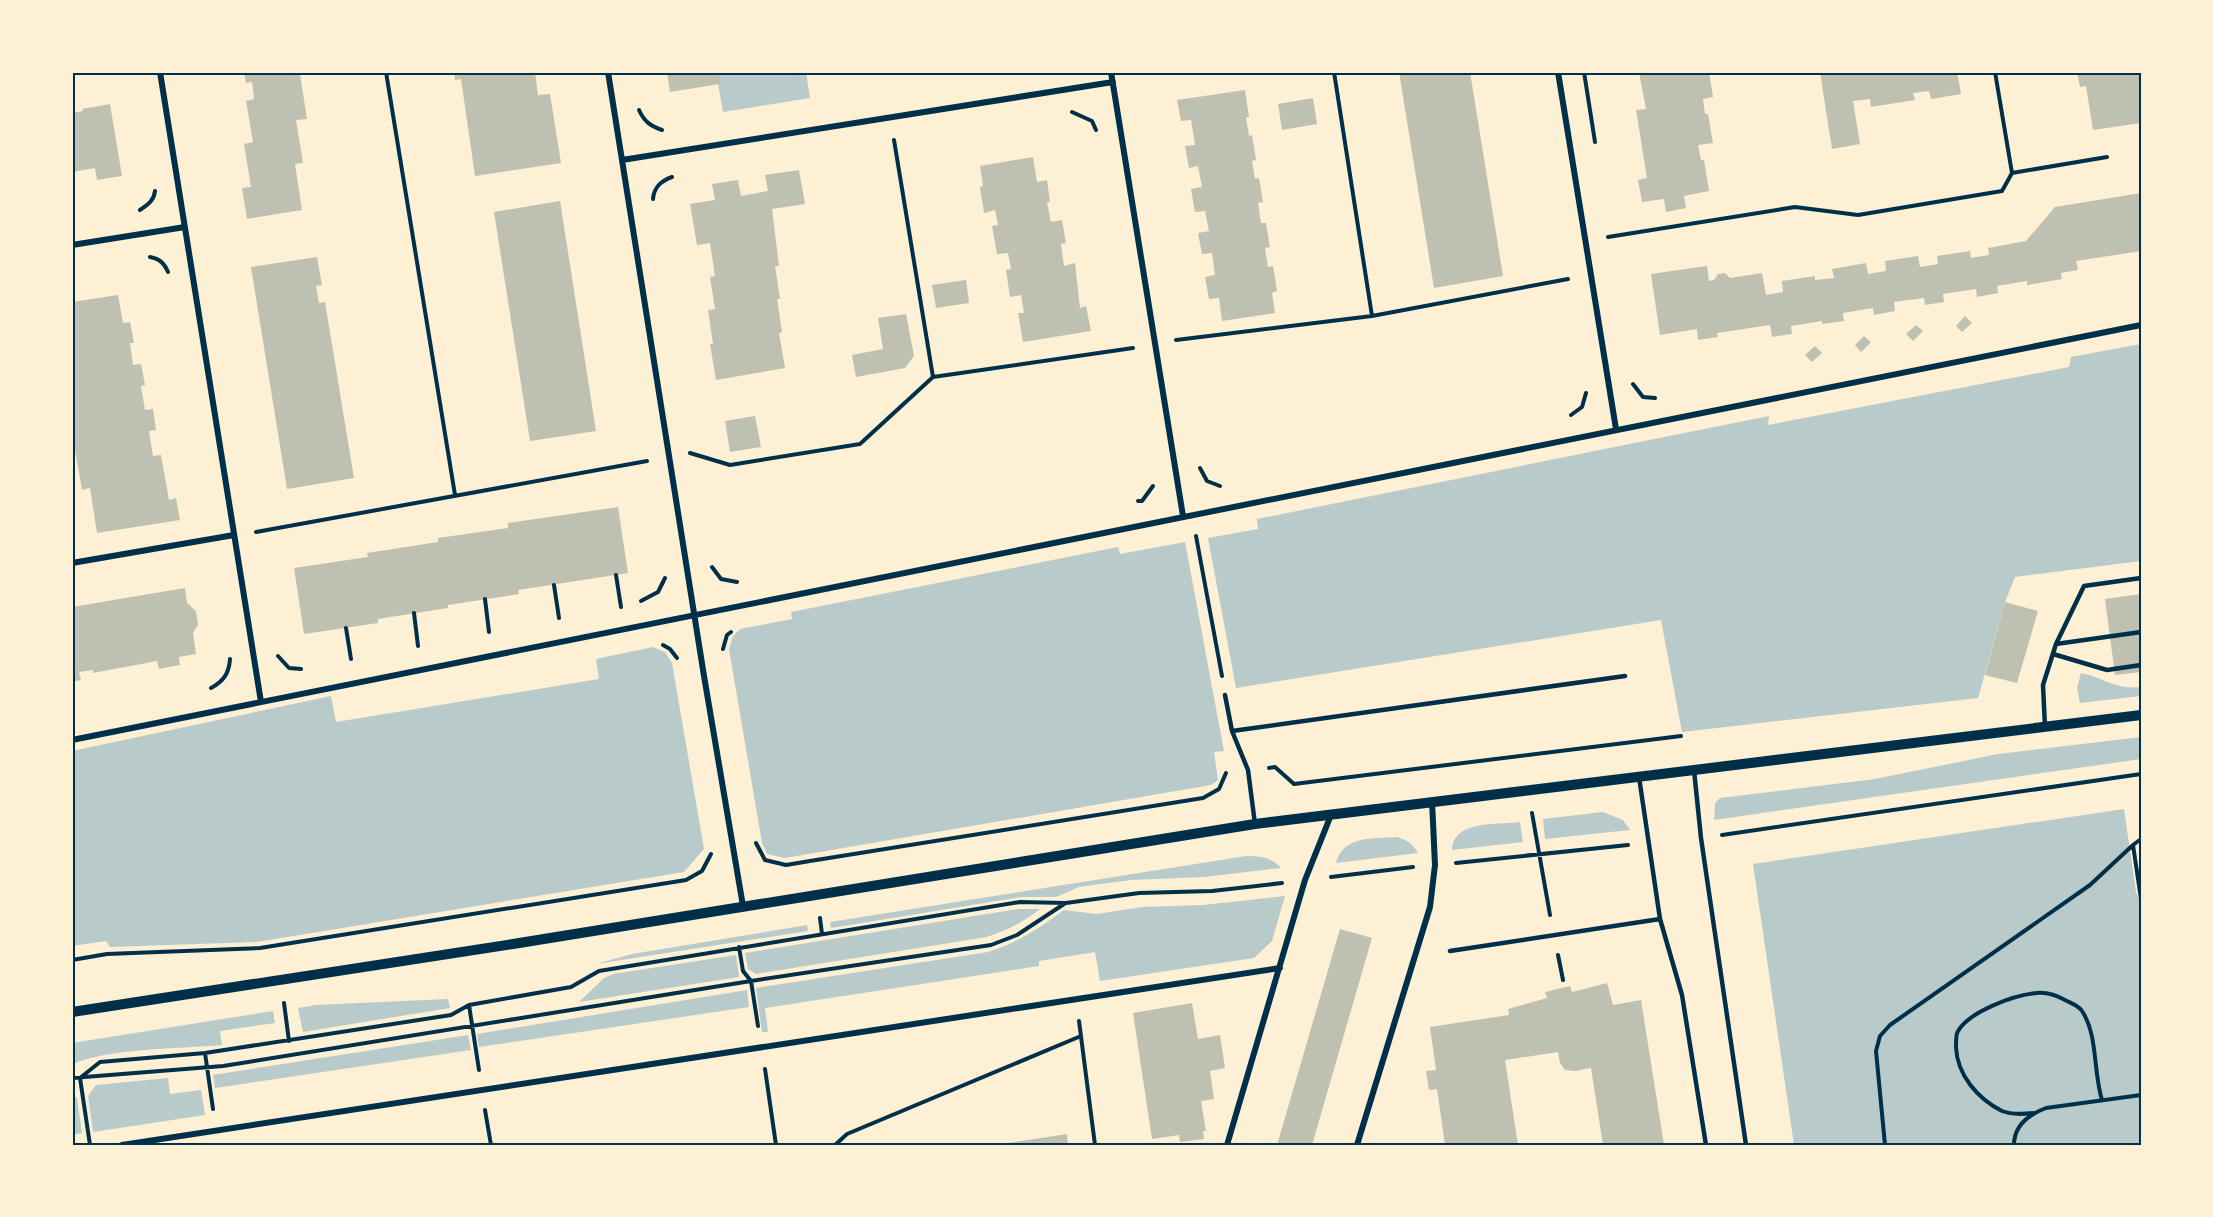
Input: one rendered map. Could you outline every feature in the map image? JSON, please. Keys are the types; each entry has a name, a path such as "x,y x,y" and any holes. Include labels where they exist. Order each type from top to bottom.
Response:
{"street":[{"path":"160,72 261,702"},
{"path":"608,72 671,457 694,615 743,906"},
{"path":"1112,72 1183,516"},
{"path":"1558,72 1616,429"},
{"path":"622,160 1113,82"},
{"path":"72,245 185,227"},
{"path":"72,740 2141,325"},
{"path":"72,563 234,536"},
{"path":"72,1012 513,944 1255,824 2141,715"},
{"path":"1357,1145 1430,907 1435,865 1432,801"},
{"path":"1227,1145 1305,880 1331,814"},
{"path":"122,1145 151,1143 216,1131 1280,968"}],"lane":[{"path":"2045,727 2043,685 2056,644 2084,586 2141,578"},
{"path":"2056,644 2141,632"},
{"path":"2053,654 2107,670 2141,665"},
{"path":"1232,731 1625,676"},
{"path":"1225,695 1232,731 1248,770 1255,824"},
{"path":"1694,770 1701,838 1746,1145"},
{"path":"1639,777 1660,919 1682,995 1706,1145"},
{"path":"1450,951 1660,919"}],"path":[{"path":"386,72 454,495"},
{"path":"1334,72 1372,316"},
{"path":"1586,241 1795,207 1858,214 2002,191 2012,173 1995,72"},
{"path":"637,107 652,127 664,130 679,128 683,151 686,174 663,180 654,191 652,202"},
{"path":"1062,113 1071,112 1092,121 1099,139"},
{"path":"890,118 933,377"},
{"path":"894,141 905,139"},
{"path":"2012,173 2107,158"},
{"path":"130,212 148,205 154,197 155,189"},
{"path":"147,256 158,258 165,264 168,273"},
{"path":"671,457 692,453 730,465 860,444 933,377 1180,340 1372,316 1591,275"},
{"path":"1568,279 1570,290"},
{"path":"1178,328 1181,351"},
{"path":"1133,348 1135,359"},
{"path":"1571,415 1582,407 1586,395 1584,384"},
{"path":"690,442 694,465"},
{"path":"646,449 650,472"},
{"path":"234,536 648,461"},
{"path":"1198,461 1199,468 1207,481 1219,486 1231,484"},
{"path":"1134,502 1142,501 1153,489 1154,482"},
{"path":"1196,536 1225,695"},
{"path":"711,564 712,570 722,579 737,582 748,579"},
{"path":"610,607 642,601 658,592 665,572"},
{"path":"554,585 559,618"},
{"path":"485,599 489,632"},
{"path":"414,613 418,646"},
{"path":"547,620 569,616"},
{"path":"723,651 727,635 739,626"},
{"path":"346,628 351,659"},
{"path":"479,634 501,630"},
{"path":"656,642 670,649 677,659"},
{"path":"407,648 429,644"},
{"path":"276,650 280,660 289,668 310,667"},
{"path":"199,690 221,682 228,672 229,652"},
{"path":"341,661 362,657"},
{"path":"1701,838 2141,774"},
{"path":"1529,790 1538,854 1563,980"},
{"path":"755,835 765,860 786,865 810,861"},
{"path":"1885,1145 1876,1051 1880,1036 1890,1025 2090,885 2141,839"},
{"path":"80,1078 100,1062 204,1053 451,1015 469,1005 571,987 599,971 1020,902 1066,903 1139,893 1212,891 1649,843"},
{"path":"2133,845 2141,899"},
{"path":"72,960 107,954 260,948 687,880 702,871 711,855 710,847"},
{"path":"72,1078 206,1068 992,945 1017,935 1066,903"},
{"path":"2102,1100 2097,1082 2091,1031 2080,1008 2056,995 2038,993 2024,995 1983,1010 1965,1022 1956,1035 1956,1056 1967,1081 1977,1093 2003,1111 2018,1115 2046,1108 2141,1095"},
{"path":"1076,1000 1095,1145"},
{"path":"835,1145 847,1134 1081,1036"},
{"path":"204,1053 216,1131"},
{"path":"80,1078 90,1145"},
{"path":"2014,1145 2013,1140 2022,1122 2033,1113"}],"shaded area":[{"path":"716,72 806,72 810,98 723,112"},
{"path":"2141,344 2141,561 2015,577 2005,602 1978,698 1682,732 1661,620 1236,688 1208,538 1258,529 1257,519 1769,416 1768,425 2069,367 2071,357"},
{"path":"1185,542 1224,751 1214,752 1218,780 1211,785 785,858 767,854 762,843 729,649 733,636 740,629 792,619 791,612 1118,547 1120,554"},
{"path":"653,647 665,652 672,663 704,849 684,872 257,942 110,947 106,941 72,946 72,751 331,696 336,722 599,679 596,659"},
{"path":"2081,673 2124,687 2141,687 2141,696 2080,703 2077,688"},
{"path":"2141,737 2141,759 1714,820 1715,803 1720,798 1875,779 1998,754"},
{"path":"2124,809 2136,892 2141,903 2141,1145 1794,1145 1753,864"},
{"path":"1603,812 1623,820 1630,830 1545,839 1543,819"},
{"path":"1520,822 1523,842 1452,850 1454,840 1468,829 1489,824"},
{"path":"1397,837 1409,843 1418,853 1336,863 1345,847 1352,843 1360,840"},
{"path":"1246,856 1265,858 1281,868 1204,877 1131,880 1079,887 1056,897 1021,897 831,928 830,922"},
{"path":"1285,896 1272,941 1254,958 1100,981 1095,952 1039,961 1039,966 765,1008 768,1032 762,1032 756,988 988,952 1028,934 1064,910 1097,914 1142,907 1203,905"},
{"path":"1018,909 1040,909 1015,925 987,937 756,974 748,969 745,953"},
{"path":"807,925 808,931 596,964 632,954"},
{"path":"736,955 739,977 579,1002 604,978 613,974"},
{"path":"747,990 749,1007 479,1047 477,1034"},
{"path":"448,999 450,1008 303,1032 298,1008 316,1005"},
{"path":"273,1011 275,1023 220,1031 222,1045 125,1052 72,1064 72,1043"},
{"path":"468,1035 471,1050 215,1088 213,1075"},
{"path":"168,1078 170,1094 201,1090 205,1115 93,1132 88,1096 96,1085"},
{"path":"72,1096 77,1098 82,1133 72,1135"}],"building":[{"path":"244,72 305,72 300,74 307,119 296,120 303,163 295,164 302,210 247,219 242,188 251,187 244,144 253,142 246,101 254,99 252,82 246,83"},
{"path":"454,72 535,72 538,95 550,94 561,163 475,176 461,79 455,80"},
{"path":"667,72 718,72 720,84 670,92"},
{"path":"1399,72 1470,72 1503,276 1434,288"},
{"path":"1639,72 1709,72 1713,97 1703,99 1713,143 1698,145 1701,160 1704,160 1709,191 1684,196 1686,208 1666,212 1664,199 1642,202 1638,180 1647,178 1636,110 1646,109"},
{"path":"1820,72 1957,72 1961,94 1931,99 1929,91 1913,93 1915,100 1871,107 1870,99 1853,101 1860,144 1832,149"},
{"path":"2077,72 2141,72 2141,123 2093,130 2086,86 2080,87"},
{"path":"1245,90 1249,117 1246,117 1256,160 1252,161 1255,179 1259,178 1263,202 1258,203 1261,223 1266,223 1270,247 1265,248 1268,267 1273,266 1277,291 1272,293 1275,313 1222,321 1219,298 1209,299 1205,277 1215,275 1212,253 1202,254 1198,233 1209,231 1205,211 1195,212 1191,189 1202,187 1198,166 1189,168 1185,146 1195,145 1191,120 1181,121 1177,100"},
{"path":"1313,98 1317,124 1282,130 1278,104"},
{"path":"110,104 122,176 97,180 95,168 72,172 72,113"},
{"path":"1033,157 1037,182 1047,180 1050,202 1047,202 1051,222 1062,220 1066,243 1061,244 1064,266 1075,263 1080,308 1086,306 1091,331 1023,342 1018,313 1024,313 1021,295 1010,297 1006,270 1011,269 1008,253 997,254 992,226 998,225 995,210 984,213 980,166"},
{"path":"799,170 805,204 772,209 779,266 775,266 782,332 779,333 785,368 716,380 710,344 713,344 708,310 715,309 710,277 715,276 710,243 697,245 690,204 715,200 712,184 738,180 741,196 768,191 765,175"},
{"path":"2141,193 2141,251 2076,261 2078,270 2061,273 2062,279 2027,285 2027,281 1997,286 1998,293 1977,297 1976,289 1943,294 1944,302 1925,305 1924,298 1894,302 1895,311 1874,315 1873,308 1843,313 1844,321 1822,324 1822,321 1791,326 1792,334 1772,337 1770,325 1717,333 1718,337 1698,340 1697,329 1660,335 1651,274 1707,266 1709,281 1714,280 1718,274 1725,273 1730,278 1762,273 1766,295 1783,292 1782,281 1815,276 1815,280 1834,278 1832,269 1866,263 1868,274 1886,271 1885,261 1918,256 1920,267 1938,264 1937,256 1970,251 1971,258 1989,255 1988,248 2026,241 2055,207"},
{"path":"560,201 596,431 530,441 494,212"},
{"path":"317,257 322,285 316,286 319,303 325,302 354,478 287,489 251,267"},
{"path":"966,280 969,303 936,308 932,285"},
{"path":"118,295 123,323 130,322 134,343 130,343 133,365 141,364 145,385 141,386 145,410 153,409 156,430 149,431 153,456 161,455 169,500 176,498 180,520 97,533 90,488 82,490 72,432 72,302"},
{"path":"906,314 914,356 905,368 856,377 852,355 883,349 878,318"},
{"path":"1965,316 1972,323 1962,332 1956,326"},
{"path":"1916,325 1923,331 1913,341 1906,334"},
{"path":"1864,336 1871,342 1861,352 1855,345"},
{"path":"1815,346 1822,353 1812,362 1805,355"},
{"path":"755,416 761,447 730,452 725,421"},
{"path":"618,507 628,573 518,590 519,594 378,619 378,623 304,634 294,568 368,557 367,553 438,542 438,538 508,528 508,523"},
{"path":"185,588 187,603 196,611 198,625 193,633 196,654 179,657 180,665 159,669 157,661 93,673 93,670 79,672 81,680 72,682 72,607"},
{"path":"2141,594 2141,672 2115,675 2105,599"},
{"path":"2005,602 2038,611 2017,683 1985,675"},
{"path":"1340,929 1372,938 1312,1145 1277,1145"},
{"path":"1607,983 1613,1005 1641,1000 1664,1145 1603,1145 1591,1068 1565,1070 1560,1063 1558,1052 1505,1060 1518,1145 1445,1145 1437,1089 1429,1090 1426,1071 1436,1070 1430,1027 1509,1015 1508,1009 1547,998 1545,992 1570,986 1572,992"},
{"path":"1192,1003 1198,1039 1220,1035 1225,1068 1210,1071 1214,1099 1201,1101 1206,1131 1203,1131 1204,1139 1180,1142 1179,1135 1152,1139 1133,1013"},
{"path":"1067,1134 1068,1145 1002,1145 1002,1144"}]}
